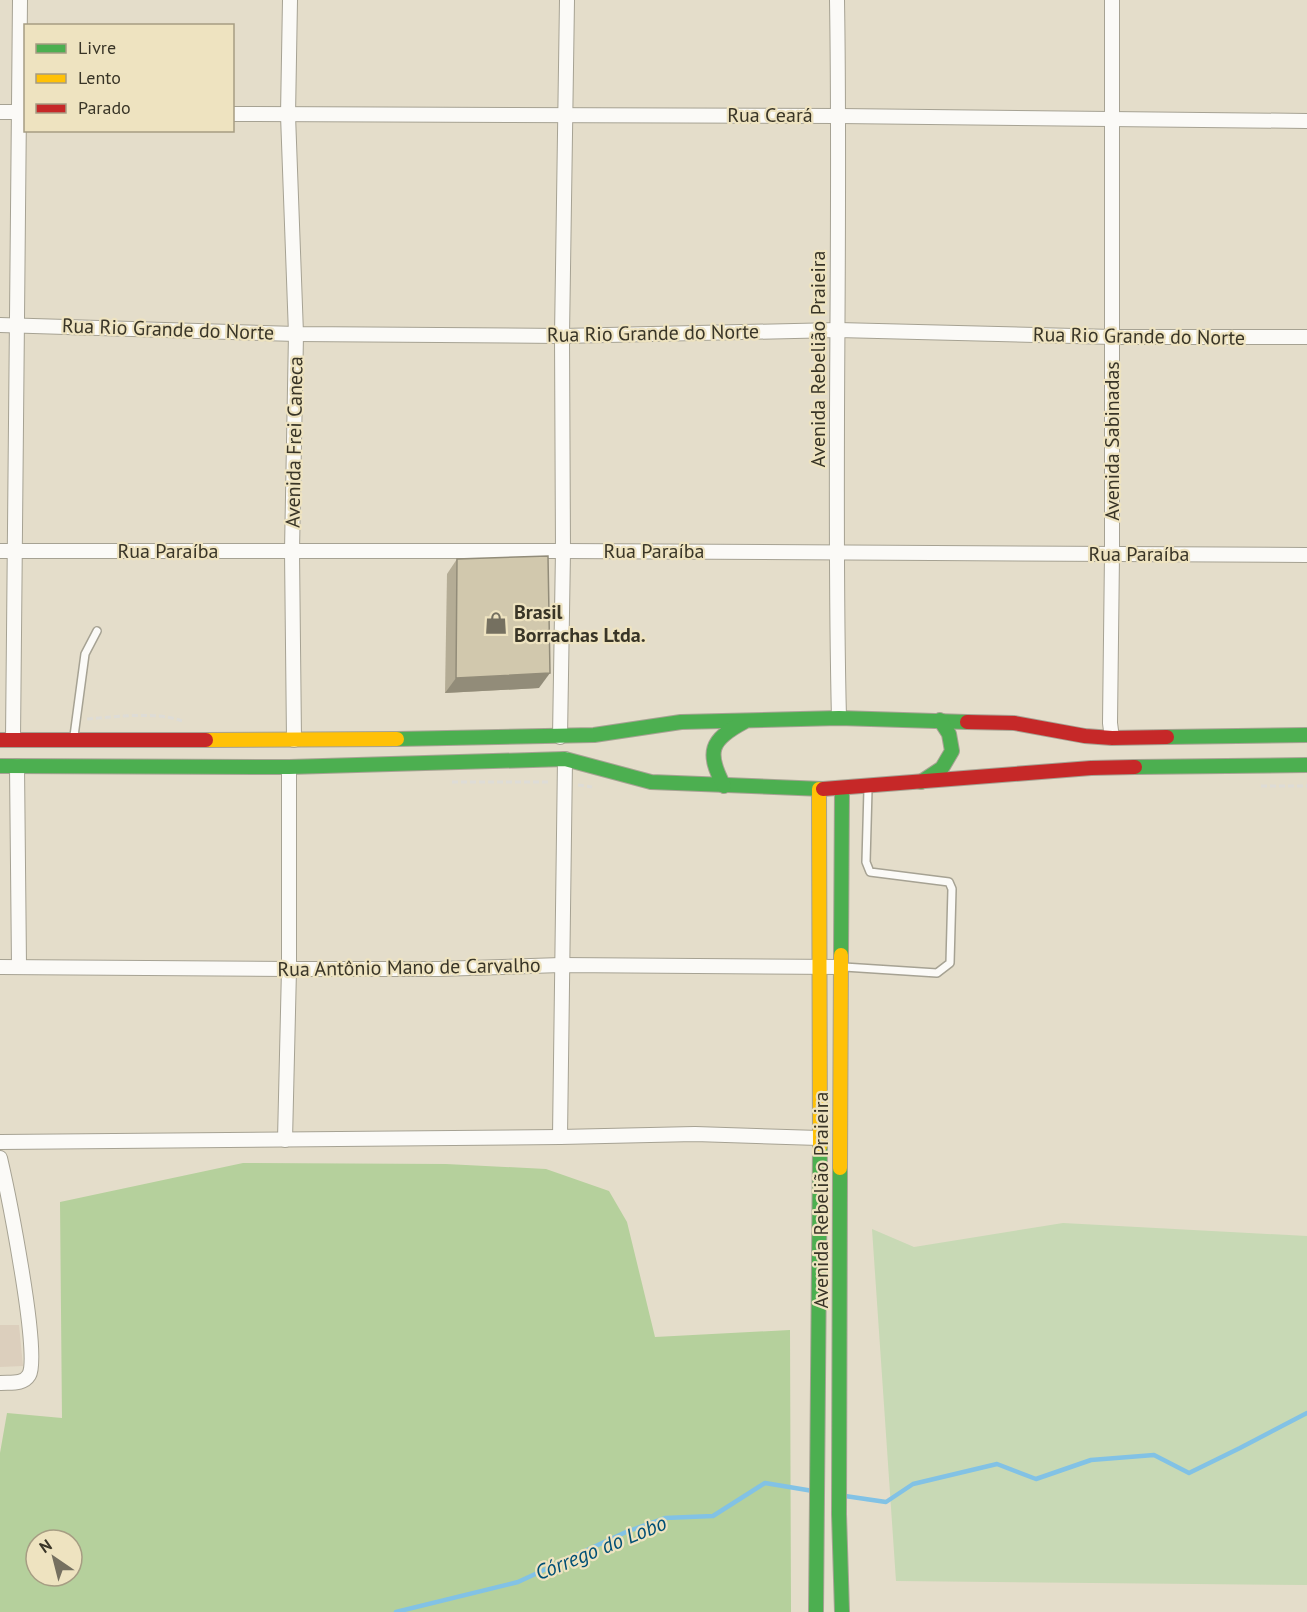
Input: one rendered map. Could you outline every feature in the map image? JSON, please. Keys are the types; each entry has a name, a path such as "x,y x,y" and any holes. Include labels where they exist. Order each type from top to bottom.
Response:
{"main road":[{"path":"6,740 560,737 594,735 681,722 839,718 1014,723 1085,736 1112,738 1307,735"},
{"path":"724,786 713,767 714,743 722,735 747,720"},
{"path":"920,782 942,768 952,751 949,734 940,720"},
{"path":"0,766 289,767 565,759 651,782 842,789 1091,768 1307,765"},
{"name":"Avenida Rebelião Praieira","path":"816,1612 820,1296 819,789"},
{"name":"Avenida Rebelião Praieira","path":"842,789 839,1484 842,1612"},
{"path":"819,1115 841,1115"}],"street":[{"path":"6,740 16,551 16,324 23,112 20,0"},
{"name":"Avenida Frei Caneca","path":"290,0 288,115 296,334 292,551 294,740"},
{"path":"560,737 563,551 562,336 567,0"},
{"name":"Avenida Rebelião Praieira","path":"837,0 839,718"},
{"name":"Avenida Sabinadas","path":"1112,0 1113,337 1110,723 1112,738"},
{"path":"0,112 23,112"},
{"name":"Rua Ceará","path":"234,114 839,116 1307,121"},
{"name":"Rua Rio Grande do Norte","path":"0,325 296,334 562,336 838,330 1113,337 1307,337"},
{"name":"Rua Paraíba","path":"0,551 1307,555"},
{"path":"560,1137 565,759"},
{"path":"16,766 19,966"},
{"path":"285,1140 289,969 289,767"},
{"name":"Rua Antônio Mano de Carvalho","path":"0,967 289,969 438,969 561,965 842,967"},
{"path":"0,1142 695,1134 819,1138"},
{"path":"0,1158 16,1229 31,1369 28,1377 21,1382 0,1383"}],"lane":[{"path":"74,739 85,654 98,631"},
{"path":"842,967 937,973 950,963 952,889 949,882 870,872 866,862 869,786"}],"shaded area":[{"path":"0,1325 19,1325 23,1366 0,1367"}],"green space":[{"path":"243,1163 446,1164 546,1169 609,1191 627,1222 655,1337 790,1330 791,1612 0,1612 0,1453 7,1413 62,1418 60,1202"},
{"path":"1063,1223 1307,1236 1307,1585 896,1581 872,1229 914,1247"}],"building":[{"path":"548,556 550,673 456,678 457,559"}],"waterway":[{"name":"Córrego do Lobo","path":"845,1496 886,1502 913,1484 997,1464 1036,1479 1091,1460 1154,1455 1189,1473 1307,1413"},
{"name":"Córrego do Lobo","path":"396,1612 518,1582 626,1532 665,1518 713,1516 765,1483 813,1491"}],"traffic: fast":[{"path":"397,739 594,735 681,722 839,718 967,722"},
{"path":"921,782 942,768 952,751 949,734 940,720"},
{"path":"724,786 715,764 714,748 724,735 744,722"},
{"path":"1167,737 1307,735"},
{"path":"0,766 289,767 565,759 651,782 823,789"},
{"path":"1135,767 1307,765"},
{"path":"841,955 842,788"},
{"path":"816,1612 820,1146"},
{"path":"840,1168 839,1514 842,1612"}],"traffic: slow":[{"path":"206,740 397,739"},
{"path":"819,789 820,1146"},
{"path":"840,1168 841,955"}],"traffic: jam":[{"path":"967,722 1014,723 1085,736 1167,737"},
{"path":"0,740 206,740"},
{"path":"823,789 1091,768 1135,767"}],"place":[{"name":"Brasil Borrachas Ltda.","path":"496,623"}]}
